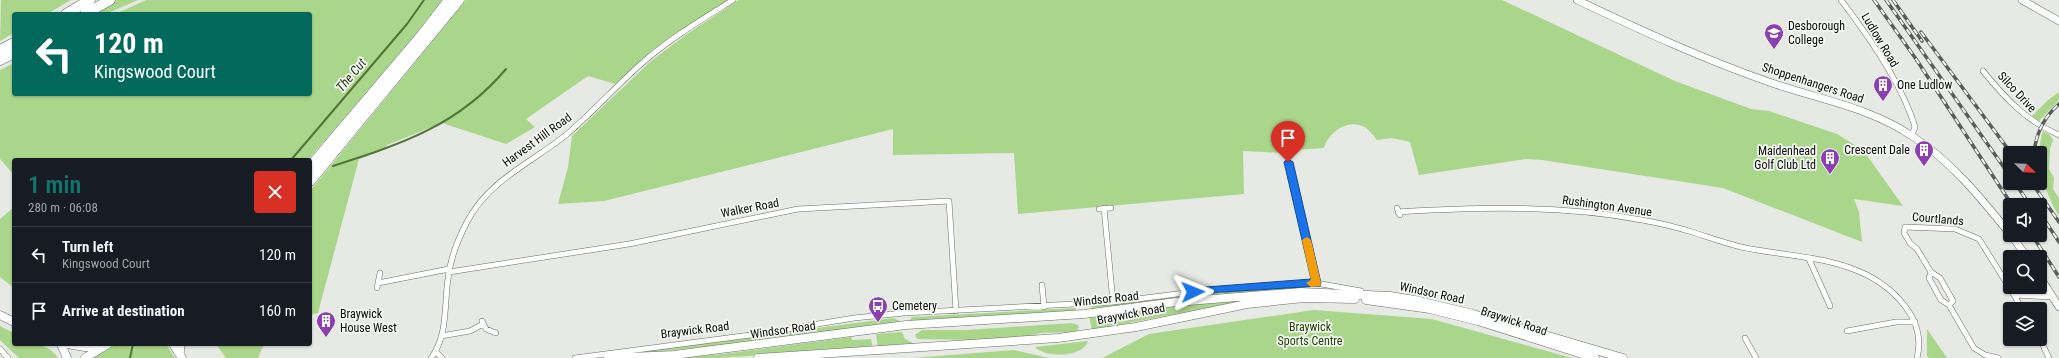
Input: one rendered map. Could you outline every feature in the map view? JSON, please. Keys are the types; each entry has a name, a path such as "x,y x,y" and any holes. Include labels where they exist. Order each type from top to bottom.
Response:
{"highway":[{"path":"64,12 83,0"},
{"path":"69,12 90,0"},
{"path":"82,12 103,0"},
{"path":"89,12 110,0"},
{"path":"312,165 422,35 449,0"},
{"path":"312,179 431,36 458,0"},
{"path":"0,50 12,43"},
{"path":"0,59 12,53"}],"main road":[{"name":"Windsor Road","path":"608,358 674,354 752,346 906,325 1084,314 1236,297 1302,292 1390,296 1415,300 1473,314 1598,355"},
{"name":"Braywick Road","path":"758,358 1058,338 1136,327 1197,313 1247,304 1304,298 1367,300 1430,309 1598,355 1623,358"},
{"path":"1,316 12,321"},
{"path":"62,346 67,358"},
{"path":"78,346 89,346"},
{"path":"85,358 105,346"}],"street":[{"name":"Harvest Hill Road","path":"437,353 441,336 449,270 463,231 474,210 501,180 521,164 562,138 584,120 643,63 674,39 733,0"},
{"name":"Shoppenhangers Road","path":"1577,0 1706,58 1783,87 1853,108 1912,135 1946,163 1967,183 2003,227"},
{"name":"Ludlow Road","path":"1841,0 1854,16 1899,93 1915,127 1912,135"},
{"path":"2022,0 2059,21"},
{"name":"Silco Drive","path":"1984,70 2019,112 2041,128 2059,135"},
{"path":"1288,162 1316,283"},
{"name":"Walker Road","path":"449,270 629,244 798,209 949,201 956,311"},
{"path":"1111,208 1102,209 1113,302"},
{"name":"Rushington Avenue","path":"1398,212 1505,208 1572,212 1675,227 1741,247 1846,265 1871,275 1889,287 1905,303 1915,322 1919,336 1919,356"},
{"name":"Courtlands","path":"1949,305 1953,301 1940,278 1931,272 1917,249 1910,243 1904,233 1905,227 1918,226 1964,231 1972,234 1979,239 2018,302"},
{"name":"Shoppenhangers Road","path":"2015,242 2022,250"},
{"path":"1809,259 1830,306"},
{"path":"380,273 377,286 449,270"},
{"name":"Courtlands","path":"1931,272 1929,278 1941,300 1949,305 1974,348 1978,353 1988,357 1998,358"},
{"name":"Braywick Road","path":"575,358 758,334 854,318 1113,302 1193,292 1316,283 1390,296"},
{"path":"1042,285 1044,307"},
{"path":"2047,288 2059,307"},
{"path":"2014,295 2053,297"},
{"path":"1857,335 1849,330 1896,322 1915,322"},
{"path":"441,336 470,330 482,323 486,329 496,333"},
{"path":"1745,338 1756,358"},
{"path":"2043,346 2049,358"},
{"path":"0,349 8,358"},
{"path":"431,358 437,353 442,358"}],"green space":[{"path":"1,0 71,0 50,12 12,12 12,34 0,41"},
{"path":"117,0 138,0 111,12 96,12"},
{"path":"146,0 442,0 408,44 310,158 12,158 12,173 0,159 0,70 12,64 12,96 312,96 312,12 119,12"},
{"path":"466,0 729,0 670,39 615,84 588,76 526,119 535,127 506,144 442,123 387,145 383,150 359,159 318,313 312,314 312,189"},
{"path":"739,0 1502,0 1675,81 1751,109 1769,111 1837,134 1863,150 1903,206 1854,199 1859,212 1862,242 1723,188 1542,160 1526,159 1419,175 1410,142 1392,138 1377,140 1366,128 1353,124 1340,128 1335,132 1326,142 1324,148 1294,150 1284,153 1243,151 1244,194 1018,214 1014,153 893,155 893,129 604,201 558,204 568,167 572,136 651,61 687,34"},
{"path":"2059,92 2059,100 2039,121 2032,116 2048,100"},
{"path":"2043,131 2050,135 2053,140 2050,149 2049,169 2054,178 2053,189 2059,198 2059,216 2046,190 2047,146 2040,146"},
{"path":"12,209 12,286 0,277 0,219"},
{"path":"1299,286 1308,288 1189,297 1088,311 1093,306 1189,295"},
{"path":"1282,297 1196,310 1092,330 1089,316 1169,306"},
{"path":"1075,308 1077,311 909,321 912,317"},
{"name":"Braywick Sports Centre","path":"1314,310 1432,319 1572,358 1102,358 1149,334"},
{"path":"894,318 899,321 896,326 620,356 620,354"},
{"path":"1072,323 1078,325 1079,327 1076,332 1040,333 1019,341 917,339 915,335 922,330 967,330"},
{"path":"0,326 12,332 12,346 42,346 49,349 58,358 19,358 0,340"},
{"path":"1927,329 1947,358 1929,358 1927,356"},
{"path":"902,332 905,339 917,345 878,348 876,334"},
{"path":"851,337 852,340 871,339 873,348 716,358 677,358 723,354"},
{"path":"1088,341 1085,347 1072,353 1047,353 1040,351 1035,347"},
{"path":"113,346 167,346 175,358 91,358"},
{"path":"217,346 263,346 258,358 226,358"},
{"path":"1014,350 1049,358 912,358"}],"waterway":[{"name":"The Cut","path":"293,158 407,24 424,0"},
{"path":"333,166 382,150 427,131 468,105 488,89 506,69"},
{"name":"The Cut","path":"130,358 133,346"}],"railway":[{"path":"1874,0 1916,59 2007,198"},
{"path":"1886,0 2003,166"},
{"path":"1893,0 1922,41"},
{"path":"1921,32 2006,146"},
{"path":"2035,146 2039,132 2045,120 2059,104"},
{"path":"2020,190 2025,198"},
{"path":"2037,190 2059,222"},
{"path":"2047,224 2059,242"},
{"path":"2036,242 2059,277"}],"slow traffic":[{"path":"1307,240 1316,283 1311,283"}],"place":[{"name":"Desborough College","path":"1774,50"},
{"name":"One Ludlow","path":"1883,102"},
{"name":"Crescent Dale","path":"1924,167"},
{"name":"Maidenhead Golf Club Ltd","path":"1830,175"},
{"name":"Cemetery","path":"878,323"},
{"name":"Braywick House West","path":"326,338"}],"route":[{"path":"1193,292 1316,283 1288,162"}]}
